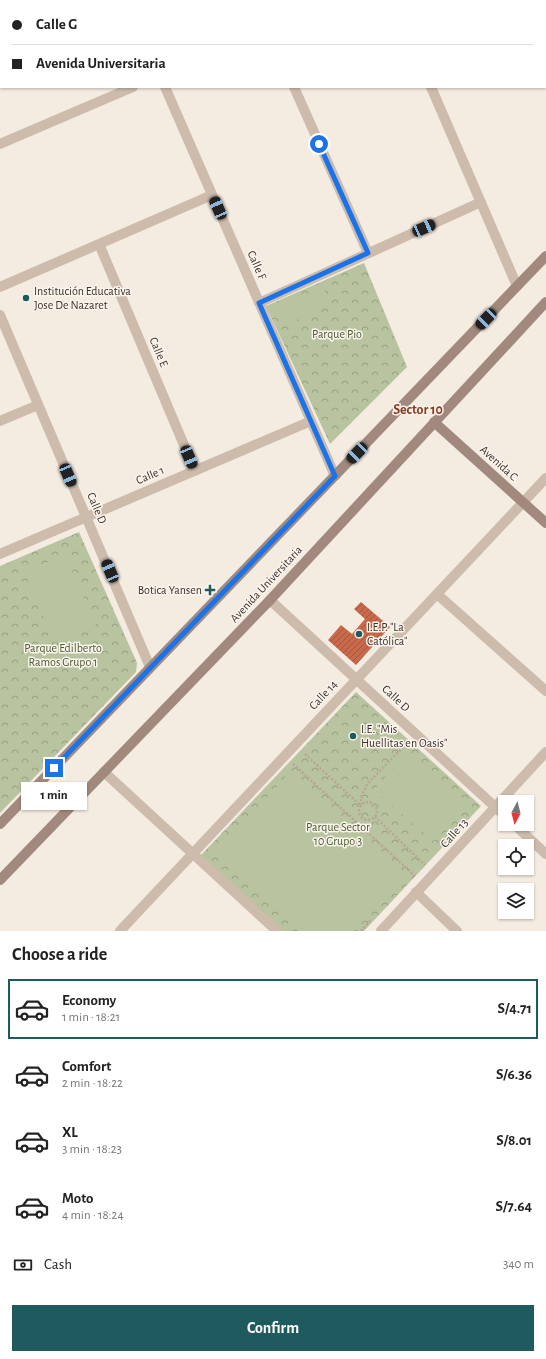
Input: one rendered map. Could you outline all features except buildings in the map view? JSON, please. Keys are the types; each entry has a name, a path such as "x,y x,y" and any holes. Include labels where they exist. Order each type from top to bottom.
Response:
{"street":[{"path":"0,144 130,88"},
{"name":"Calle F","path":"165,88 335,476"},
{"path":"294,88 368,253"},
{"path":"431,88 517,286"},
{"path":"0,287 212,195"},
{"path":"259,303 481,202"},
{"name":"Calle E","path":"99,244 195,471"},
{"name":"Avenida Universitaria","path":"0,824 546,256"},
{"name":"Avenida Universitaria","path":"0,880 270,600 546,302"},
{"name":"Calle D","path":"0,316 150,667"},
{"path":"0,421 38,405"},
{"name":"Calle 1","path":"0,554 311,421"},
{"name":"Avenida C","path":"434,422 546,523"},
{"name":"Calle 14","path":"120,931 546,478"},
{"path":"437,594 546,691"},
{"name":"Calle D","path":"270,600 498,809"},
{"name":"Calle 13","path":"381,931 546,752"},
{"path":"104,772 277,931"},
{"path":"521,831 546,854"},
{"path":"416,892 457,931"}],"path":[{"path":"360,805 367,802 375,804 377,812 375,817 370,820 362,818 359,813 360,805 362,795 367,784 408,742 413,746"},
{"path":"295,744 360,805"},
{"path":"285,756 414,875 425,883"},
{"path":"375,817 435,873"},
{"path":"419,869 424,864"},
{"path":"409,880 414,875"},
{"path":"361,931 371,920"}],"green space":[{"name":"Parque Pio","path":"364,263 407,367 330,444 266,306"},
{"path":"323,287 331,304 283,326 275,308"},
{"name":"Parque Edilberto Ramos Grupo 1","path":"79,532 137,663 136,672 0,813 0,566"},
{"path":"65,555 96,626 55,643 24,572"},
{"name":"Parque Sector 10 Grupo 3","path":"356,692 481,806 364,931 281,931 201,855"},
{"path":"404,756 462,807 433,841 374,790"},
{"path":"288,774 403,877 354,931 302,931 216,854"}],"place":[{"name":"Institución Educativa Jose De Nazaret","path":"26,298"},
{"name":"Botica Yansen","path":"210,590"},
{"name":"I.E.P. \"La Católica\"","path":"359,634"},
{"name":"I.E. \"Mis Huellitas en Oasis\"","path":"353,736"}],"district":[{"name":"Sector 10","path":"418,409"}],"route":[{"path":"54,768 335,476 259,303 368,253 319,144"}]}
